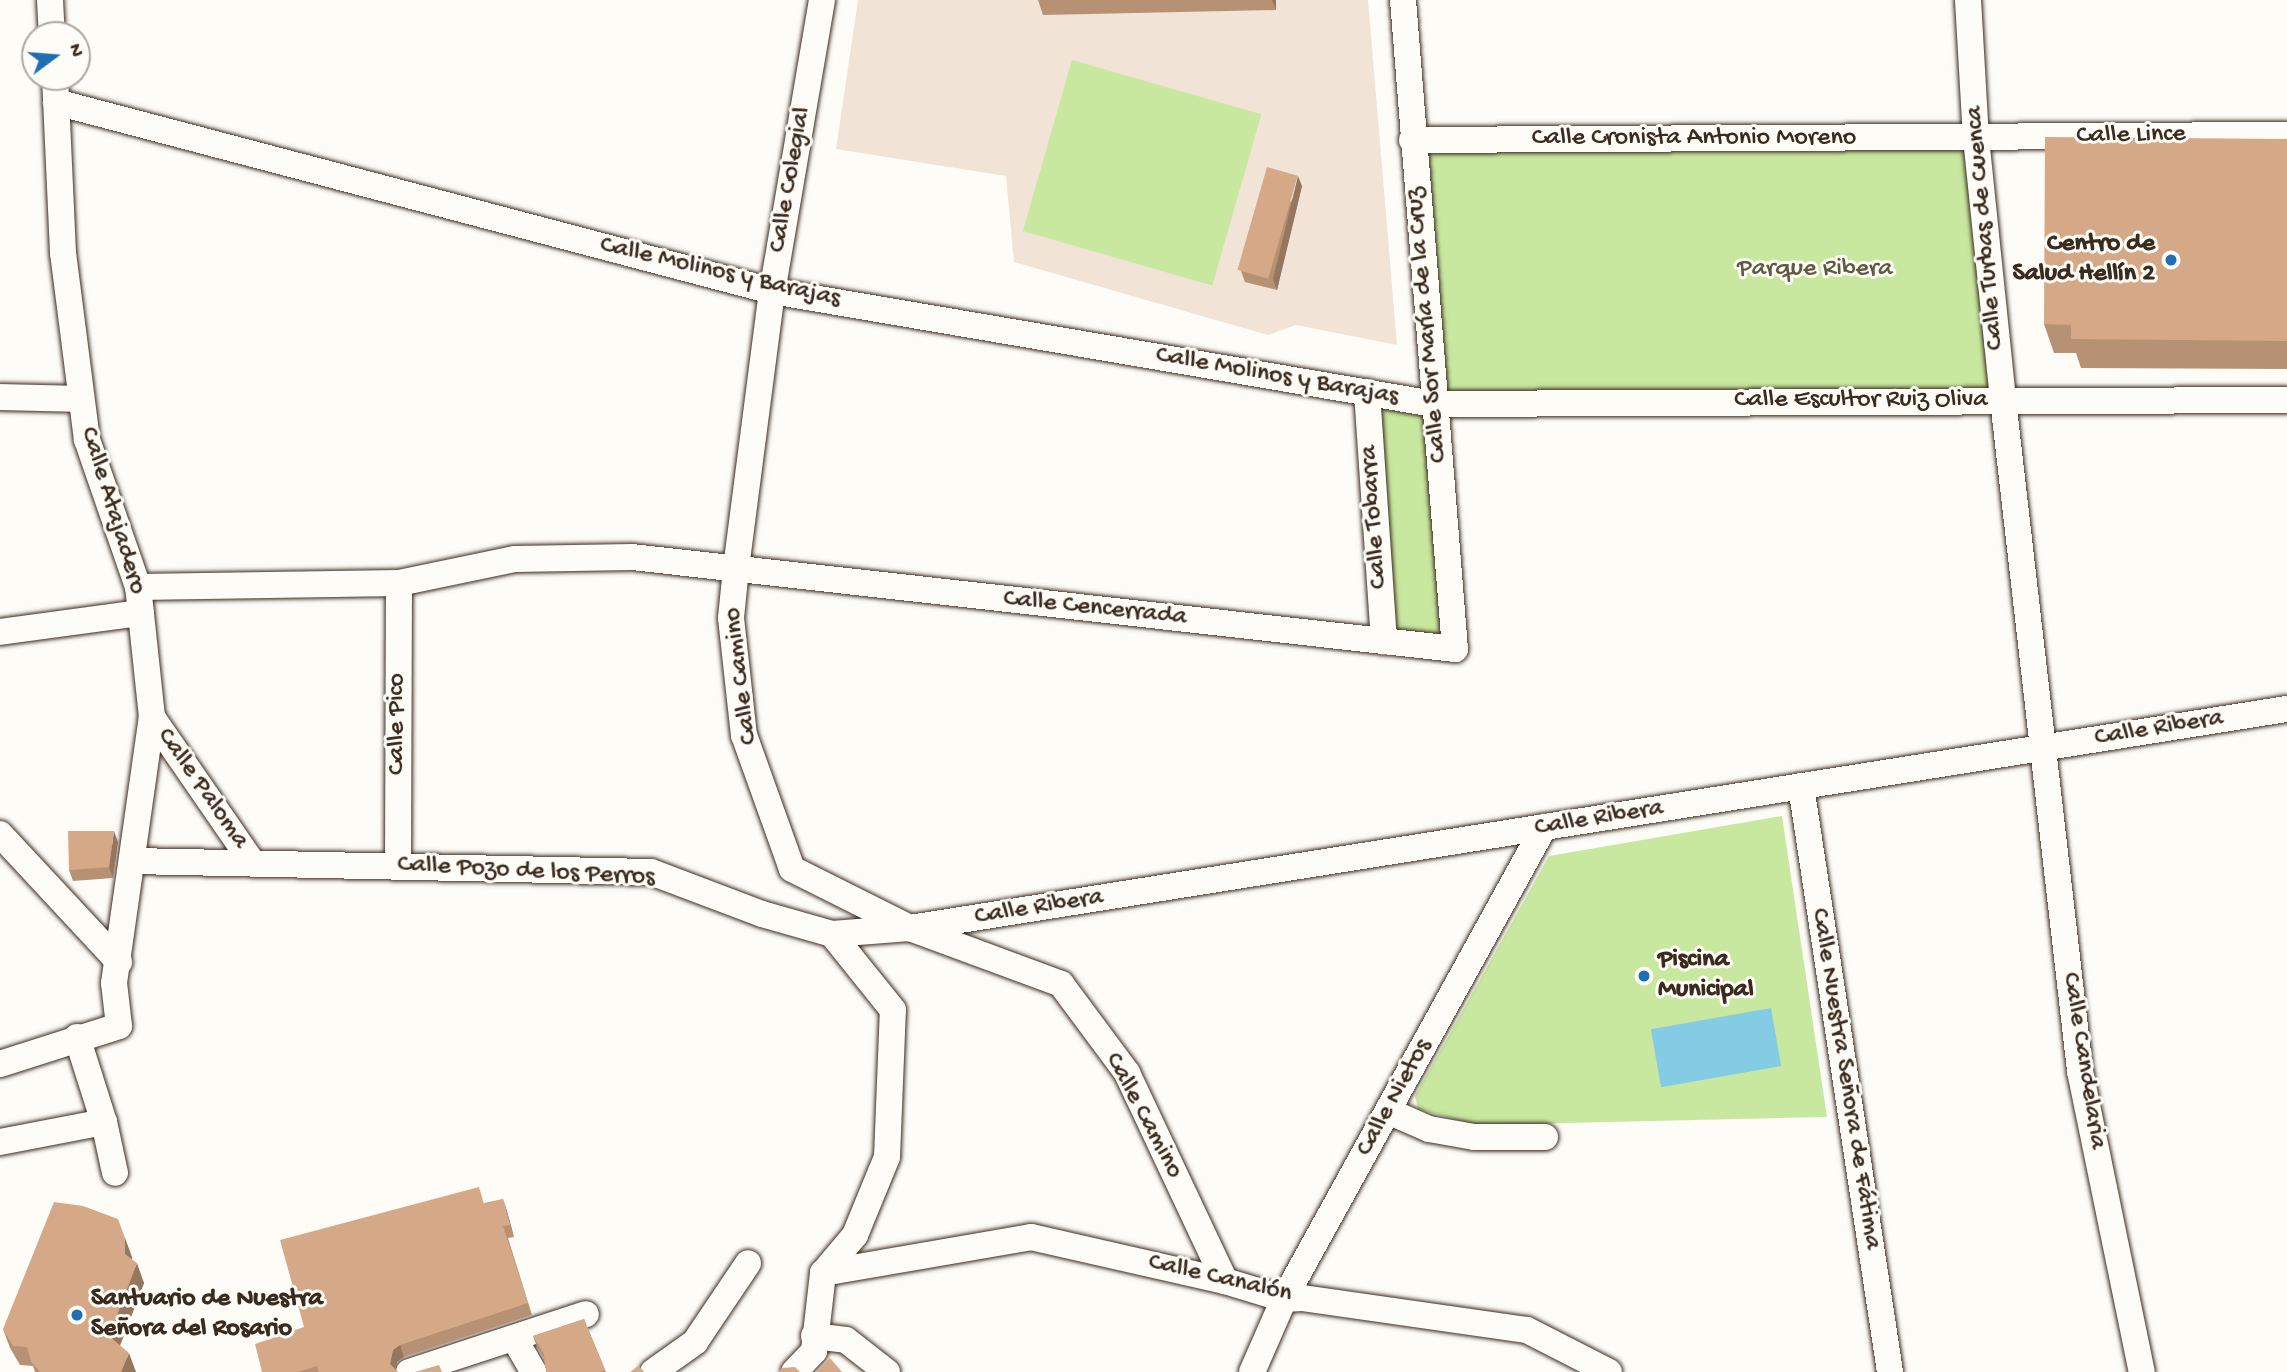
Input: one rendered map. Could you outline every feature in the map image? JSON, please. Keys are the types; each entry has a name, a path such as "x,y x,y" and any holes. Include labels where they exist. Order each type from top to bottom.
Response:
{"street":[{"path":"50,0 51,21"},
{"name":"Calle Colegial","path":"736,568 772,291 822,0"},
{"name":"Calle Sor María de la Cruz","path":"1403,0 1412,141 1455,649"},
{"name":"Calle Turbas de Cuenca","path":"1968,0 1976,138 2003,400 2044,747"},
{"name":"Calle Atajadero","path":"56,91 63,253 87,440 138,587 152,717 114,983 118,1026 77,1037"},
{"name":"Calle Molinos y Barajas","path":"63,91 772,291 1434,404"},
{"name":"Calle Lince","path":"1976,138 2287,135"},
{"name":"Calle Cronista Antonio Moreno","path":"1412,141 1976,138"},
{"name":"Calle Tobarra","path":"1367,393 1384,641"},
{"path":"0,397 81,399"},
{"name":"Calle Escultor Ruiz Oliva","path":"1434,404 2287,400"},
{"name":"Calle Camino","path":"138,587 399,583 515,559 632,557 736,568 731,618 744,735 792,869 910,928 1061,984 1127,1073 1225,1280"},
{"name":"Calle Cencerrada","path":"736,568 1455,649"},
{"name":"Calle Pico","path":"398,865 399,583"},
{"path":"0,632 141,613"},
{"name":"Calle Ribera","path":"910,928 2287,709"},
{"name":"Calle Paloma","path":"152,717 252,862"},
{"name":"Calle Candelaria","path":"2044,747 2080,1071 2142,1372"},
{"name":"Calle Nuestra Señora de Fátima","path":"1801,786 1889,1372"},
{"name":"Calle Nietos","path":"1252,1372 1284,1299 1545,827"},
{"path":"0,834 118,962"},
{"name":"Calle Pozo de los Perros","path":"133,861 651,872 762,914 832,934 910,928"},
{"path":"794,1372 814,1351 823,1273 855,1234 887,1157 892,1010 832,934"},
{"path":"0,1064 77,1037 104,1122 115,1173"},
{"path":"1388,1111 1429,1129 1474,1137 1545,1137"},
{"path":"0,1142 104,1122"},
{"name":"Calle Canalón","path":"823,1273 1031,1237 1225,1280 1284,1299 1302,1298 1527,1330 1609,1372"},
{"path":"653,1372 695,1342 748,1263"},
{"path":"409,1372 586,1314"},
{"path":"814,1336 846,1340 887,1372"},
{"path":"514,1338 534,1372"}],"shaded area":[{"path":"858,0 1368,0 1397,345 1296,325 1268,335 1014,262 1006,176 836,149"}],"green space":[{"path":"1072,60 1261,114 1212,285 1023,231"},
{"name":"Parque Ribera","path":"1976,138 2003,400 1435,404 1455,649 1384,641 1367,392 1434,404 1412,140"},
{"name":"Piscina Municipal","path":"1782,816 1827,1117 1476,1125 1418,1109 1415,1096 1549,856"}],"water":[{"path":"1771,1008 1781,1066 1661,1087 1651,1029"}],"building":[{"name":"Centro de Salud Hellín 2","path":"2045,137 2287,139 2287,341 2071,339 2071,325 2044,324"},
{"path":"1267,167 1298,176 1268,279 1238,270"},
{"path":"68,831 114,831 109,867 69,870"},
{"path":"479,1187 484,1204 503,1199 510,1225 503,1226 528,1303 400,1345 393,1350 390,1364 398,1372 319,1372 317,1366 298,1372 262,1372 255,1344 304,1327 280,1240"},
{"name":"Santuario de Nuestra Señora del Rosario","path":"54,1202 83,1206 118,1219 125,1238 125,1254 137,1263 109,1336 129,1353 121,1372 40,1372 31,1361 27,1347 13,1346 3,1329"},
{"path":"584,1319 605,1370 547,1372 544,1354 533,1336"},
{"path":"830,1358 842,1372 816,1372"},
{"path":"439,1365 442,1372 415,1372"},
{"path":"638,1366 644,1372 630,1372"},
{"path":"795,1367 800,1372 778,1372 782,1368"}],"place":[{"name":"Centro de Salud Hellín 2","path":"2171,260"},
{"name":"Piscina Municipal","path":"1644,976"},
{"name":"Santuario de Nuestra Señora del Rosario","path":"77,1315"}]}
